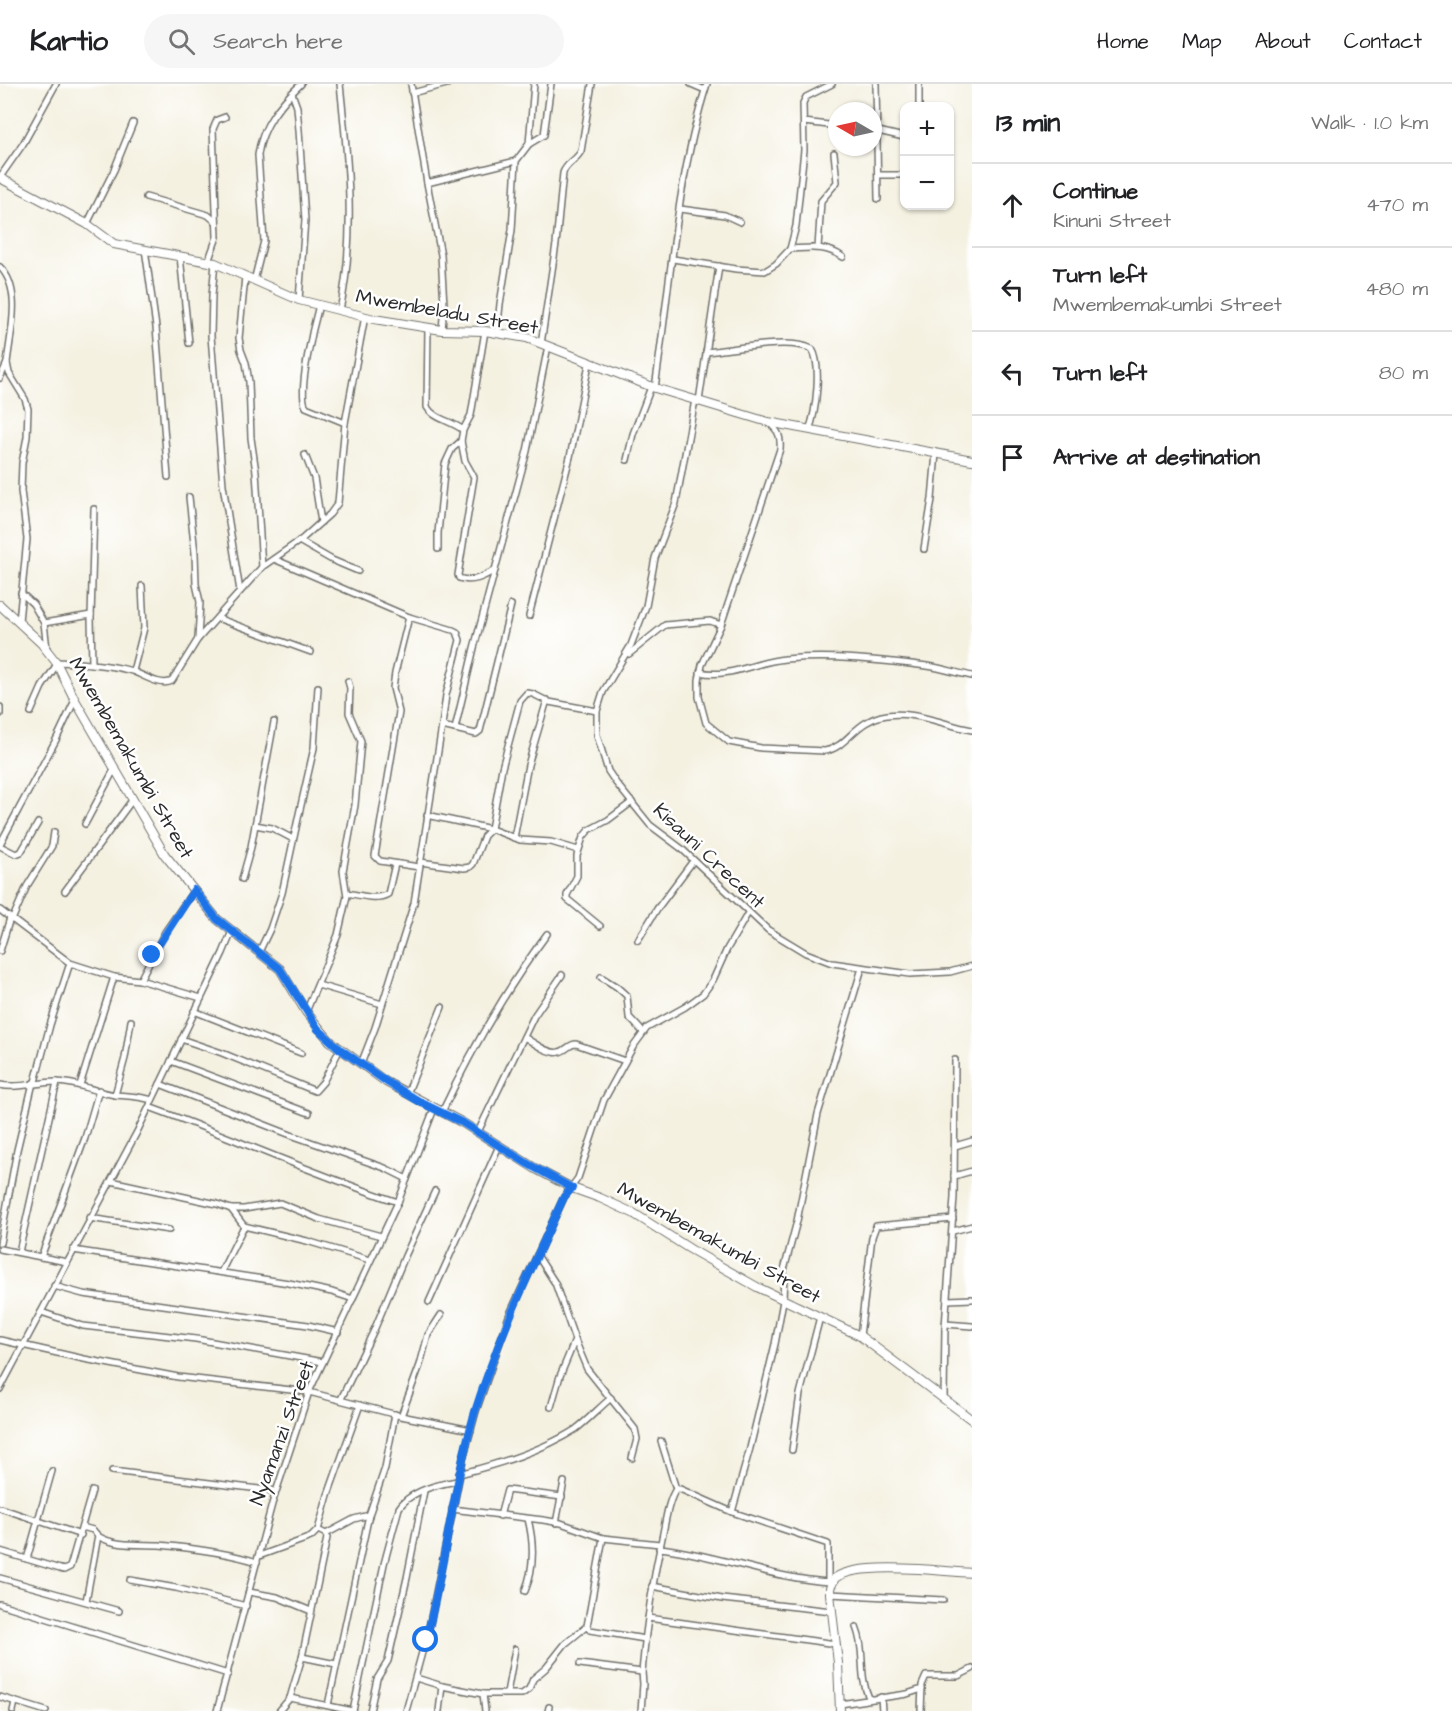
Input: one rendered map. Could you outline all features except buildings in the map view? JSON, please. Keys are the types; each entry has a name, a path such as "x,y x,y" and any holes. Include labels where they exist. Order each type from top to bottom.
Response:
{"street":[{"path":"0,189 1,178 23,144 56,84"},
{"path":"254,281 264,241 259,146 270,118 301,84"},
{"path":"340,84 350,229 346,282 340,310"},
{"path":"411,84 441,255 444,305 442,330"},
{"path":"412,93 447,84"},
{"path":"529,144 534,84"},
{"path":"497,334 512,230 516,161 529,144 544,135 551,84"},
{"path":"455,729 525,461 544,345 563,173 567,166 579,157 581,151 592,84"},
{"path":"627,460 633,434 653,388 695,122 706,87 691,84"},
{"path":"673,259 765,271 790,249 795,236 801,192 804,150 803,103 806,97 832,84"},
{"path":"876,84 876,102"},
{"path":"919,84 919,102"},
{"path":"292,93 297,107 305,220 298,300"},
{"path":"225,117 217,120 213,129 217,237 212,263 211,336 223,485 240,591"},
{"path":"804,122 828,125"},
{"path":"87,224 114,170 133,123"},
{"path":"882,133 900,136"},
{"path":"818,248 821,201 837,182 834,156"},
{"path":"877,156 878,199"},
{"path":"427,183 516,161"},
{"path":"878,175 900,175"},
{"name":"Mwembeladu Street","path":"1,178 87,224 114,244 212,263 298,300 365,316 442,330 485,332 527,338 653,388 768,422 972,460"},
{"path":"146,197 208,215 215,221"},
{"path":"680,208 725,215 740,222"},
{"path":"145,249 156,327 168,477"},
{"path":"790,249 833,249 843,257"},
{"path":"180,256 189,343"},
{"name":"Kisauni Crecent","path":"719,266 706,352 676,503 655,558 646,606 631,645 603,692 597,711 597,735 604,761 616,783 650,825 682,849 768,930 806,953 823,961 918,974 950,972 972,966"},
{"path":"0,267 10,281 14,297 7,363 9,373 28,408 21,491 27,539 19,621"},
{"path":"245,277 239,338 249,382 251,438 256,472 262,567"},
{"path":"319,305 303,383 303,402 306,407 345,423"},
{"path":"32,712 42,687 56,663 109,665 164,683 172,681 198,639 262,567 299,541 330,514 340,499 339,479 345,423 365,316"},
{"path":"428,327 427,407 433,414 463,430"},
{"path":"485,332 471,415 463,430 461,441 465,461 474,477 474,483 458,575 459,578 465,580 479,579 495,570"},
{"path":"706,352 754,345 798,345 812,349 816,355 817,369 813,420 809,430"},
{"path":"0,378 7,363"},
{"path":"528,616 570,457 589,364"},
{"path":"768,422 778,430 780,449 721,625 706,654 700,672 699,697 706,723 729,742 743,746 819,751 833,750 870,720 894,714 915,716 972,730"},
{"path":"438,549 447,457 461,441"},
{"path":"924,549 936,453"},
{"path":"304,455 314,478 321,522"},
{"path":"189,496 200,606 198,639"},
{"path":"92,664 94,509"},
{"path":"299,541 358,572"},
{"path":"274,559 409,617 453,630 459,635 460,640 442,713 442,726 414,903 409,924 360,1064"},
{"path":"133,671 144,628 142,585"},
{"path":"21,593 33,604 44,623 47,650"},
{"name":"Mwembemakumbi Street","path":"0,605 19,621 47,650 56,663 165,855 217,919 272,961 286,976 318,1029 340,1049 407,1094 478,1132 536,1169 572,1188 633,1213 690,1249 783,1301 860,1336 972,1420"},
{"path":"442,726 476,734 480,731 511,605"},
{"path":"44,623 91,615"},
{"path":"409,617 393,688 399,712 375,856 380,861 395,864 470,867 484,836 491,829 502,768 520,701 527,693 597,711"},
{"path":"217,618 310,652"},
{"path":"624,658 665,625 710,621 721,625"},
{"path":"700,672 722,675 765,662 805,658 853,659 930,666 972,676"},
{"path":"306,1012 338,935 347,893 343,871 355,805 361,741 349,713 348,681"},
{"path":"259,952 276,912 314,748 318,687"},
{"path":"38,822 21,852 16,854 0,845 75,700"},
{"path":"514,838 528,765 547,700"},
{"path":"0,706 0,714"},
{"path":"242,879 255,825 274,722"},
{"path":"85,824 116,767"},
{"path":"65,891 133,799"},
{"path":"600,926 567,899 577,876 578,850 583,837 589,830 608,820 632,802"},
{"path":"427,815 491,829 514,838 551,842 578,850"},
{"path":"255,825 272,828 293,840"},
{"path":"0,951 11,919 27,886 52,846 54,832"},
{"path":"638,940 657,909 693,861"},
{"path":"347,893 385,896 388,894 395,864"},
{"path":"140,980 165,932 194,890"},
{"path":"0,910 70,963 114,977 140,980 201,998"},
{"path":"406,1711 437,1590 457,1481 500,1338 564,1197 578,1178 604,1100 625,1061 643,1032 703,994 713,980 727,949 748,913"},
{"path":"0,1389 89,1218 111,1181 160,1084 232,931"},
{"name":"Nyamanzi Street","path":"217,1711 275,1491 309,1392 438,1111 518,975 547,934"},
{"path":"0,1243 17,1150 50,1025 70,963"},
{"path":"732,1512 750,1448 783,1301 784,1270 797,1221 818,1114 862,968"},
{"path":"478,1132 534,1016 562,975"},
{"path":"80,1085 114,977"},
{"path":"601,977 627,996 629,1017 643,1032"},
{"path":"318,985 382,1004"},
{"path":"407,1094 442,1007"},
{"path":"194,1011 301,1053"},
{"path":"115,1095 125,1058 131,1021"},
{"path":"524,1037 555,1053 562,1052 572,1044 576,1044 625,1061"},
{"path":"181,1039 315,1091 323,1082 340,1049"},
{"path":"171,1060 309,1113"},
{"path":"944,1400 945,1324 953,1231 955,1060"},
{"path":"19,1252 57,1082"},
{"path":"0,1085 8,1087 57,1082 80,1085 115,1095 134,1095 152,1100"},
{"path":"160,1084 291,1135 385,1168 407,1179"},
{"path":"41,1257 85,1138 99,1090"},
{"path":"148,1107 223,1134 345,1184 398,1202"},
{"path":"955,1146 972,1141"},
{"path":"429,1302 499,1146"},
{"path":"954,1176 972,1171"},
{"path":"111,1181 231,1209 280,1203 319,1219 381,1236"},
{"path":"340,1399 375,1328 435,1191"},
{"path":"231,1209 244,1226 307,1241 370,1260"},
{"path":"89,1218 169,1230"},
{"path":"860,1336 872,1237 876,1226 953,1219"},
{"path":"221,1272 244,1226"},
{"path":"953,1231 972,1226"},
{"path":"0,1249 67,1262"},
{"path":"72,1250 304,1286 353,1299"},
{"path":"537,1255 555,1283 587,1369 631,1422 638,1434 632,1458"},
{"path":"54,1286 94,1296 300,1324 338,1332"},
{"path":"948,1300 972,1299"},
{"path":"41,1312 83,1326 196,1339 323,1362"},
{"path":"328,1705 369,1515 385,1468 398,1415 420,1365 428,1335 441,1315"},
{"path":"792,1450 800,1394 820,1317"},
{"path":"945,1324 972,1326"},
{"path":"0,1340 178,1377 309,1392 398,1415 471,1430"},
{"path":"551,1407 560,1376 575,1341"},
{"path":"459,1474 551,1443 577,1428 611,1398"},
{"path":"82,1527 116,1542 198,1550 258,1559 310,1537 318,1530 360,1405"},
{"path":"641,1711 642,1672 652,1587 670,1502 676,1489 661,1442"},
{"path":"27,1559 52,1471"},
{"path":"112,1471 275,1491"},
{"path":"290,1698 352,1711 381,1575 399,1508 403,1502 424,1491 443,1483 457,1481"},
{"path":"556,1523 564,1482"},
{"path":"676,1489 732,1512 828,1544 840,1707 868,1698 907,1694 922,1689"},
{"path":"501,1516 507,1490 562,1497"},
{"path":"0,1551 64,1570 70,1567 92,1491"},
{"path":"370,1711 377,1679 388,1661 424,1491"},
{"path":"0,1508 81,1535"},
{"path":"452,1509 556,1523 603,1538 660,1546 809,1580 830,1582 841,1574 862,1570 915,1569 972,1573"},
{"path":"326,1534 354,1519 369,1515"},
{"path":"525,1591 530,1579 534,1550 528,1519"},
{"path":"318,1530 326,1534"},
{"path":"279,1711 290,1698 302,1658 327,1542 326,1534"},
{"path":"86,1601 98,1536"},
{"path":"416,1678 483,1694 522,1694 529,1689 533,1680 565,1644 587,1626 603,1538"},
{"path":"0,1578 119,1611"},
{"path":"130,1580 176,1588 246,1606"},
{"path":"652,1587 722,1599 832,1611"},
{"path":"249,1592 277,1597 311,1611"},
{"path":"830,1594 943,1600"},
{"path":"0,1604 228,1674"},
{"path":"648,1618 836,1644"},
{"path":"587,1626 590,1630 645,1639"},
{"path":"856,1627 862,1648 862,1681 868,1698"},
{"path":"507,1694 515,1649"},
{"path":"302,1658 336,1664"},
{"path":"580,1664 642,1672"},
{"path":"921,1711 925,1678 928,1676 958,1676 972,1669"},
{"path":"440,1711 442,1686"},
{"path":"483,1694 485,1711"},
{"path":"0,1697 42,1711"},
{"path":"881,1697 882,1711"},
{"path":"13,1711 15,1702"}],"route":[{"path":"152,955 194,890 217,919 280,969 318,1029 340,1049 422,1103 463,1123 536,1169 572,1188 564,1197 509,1316 476,1411 457,1481 426,1640"}]}
